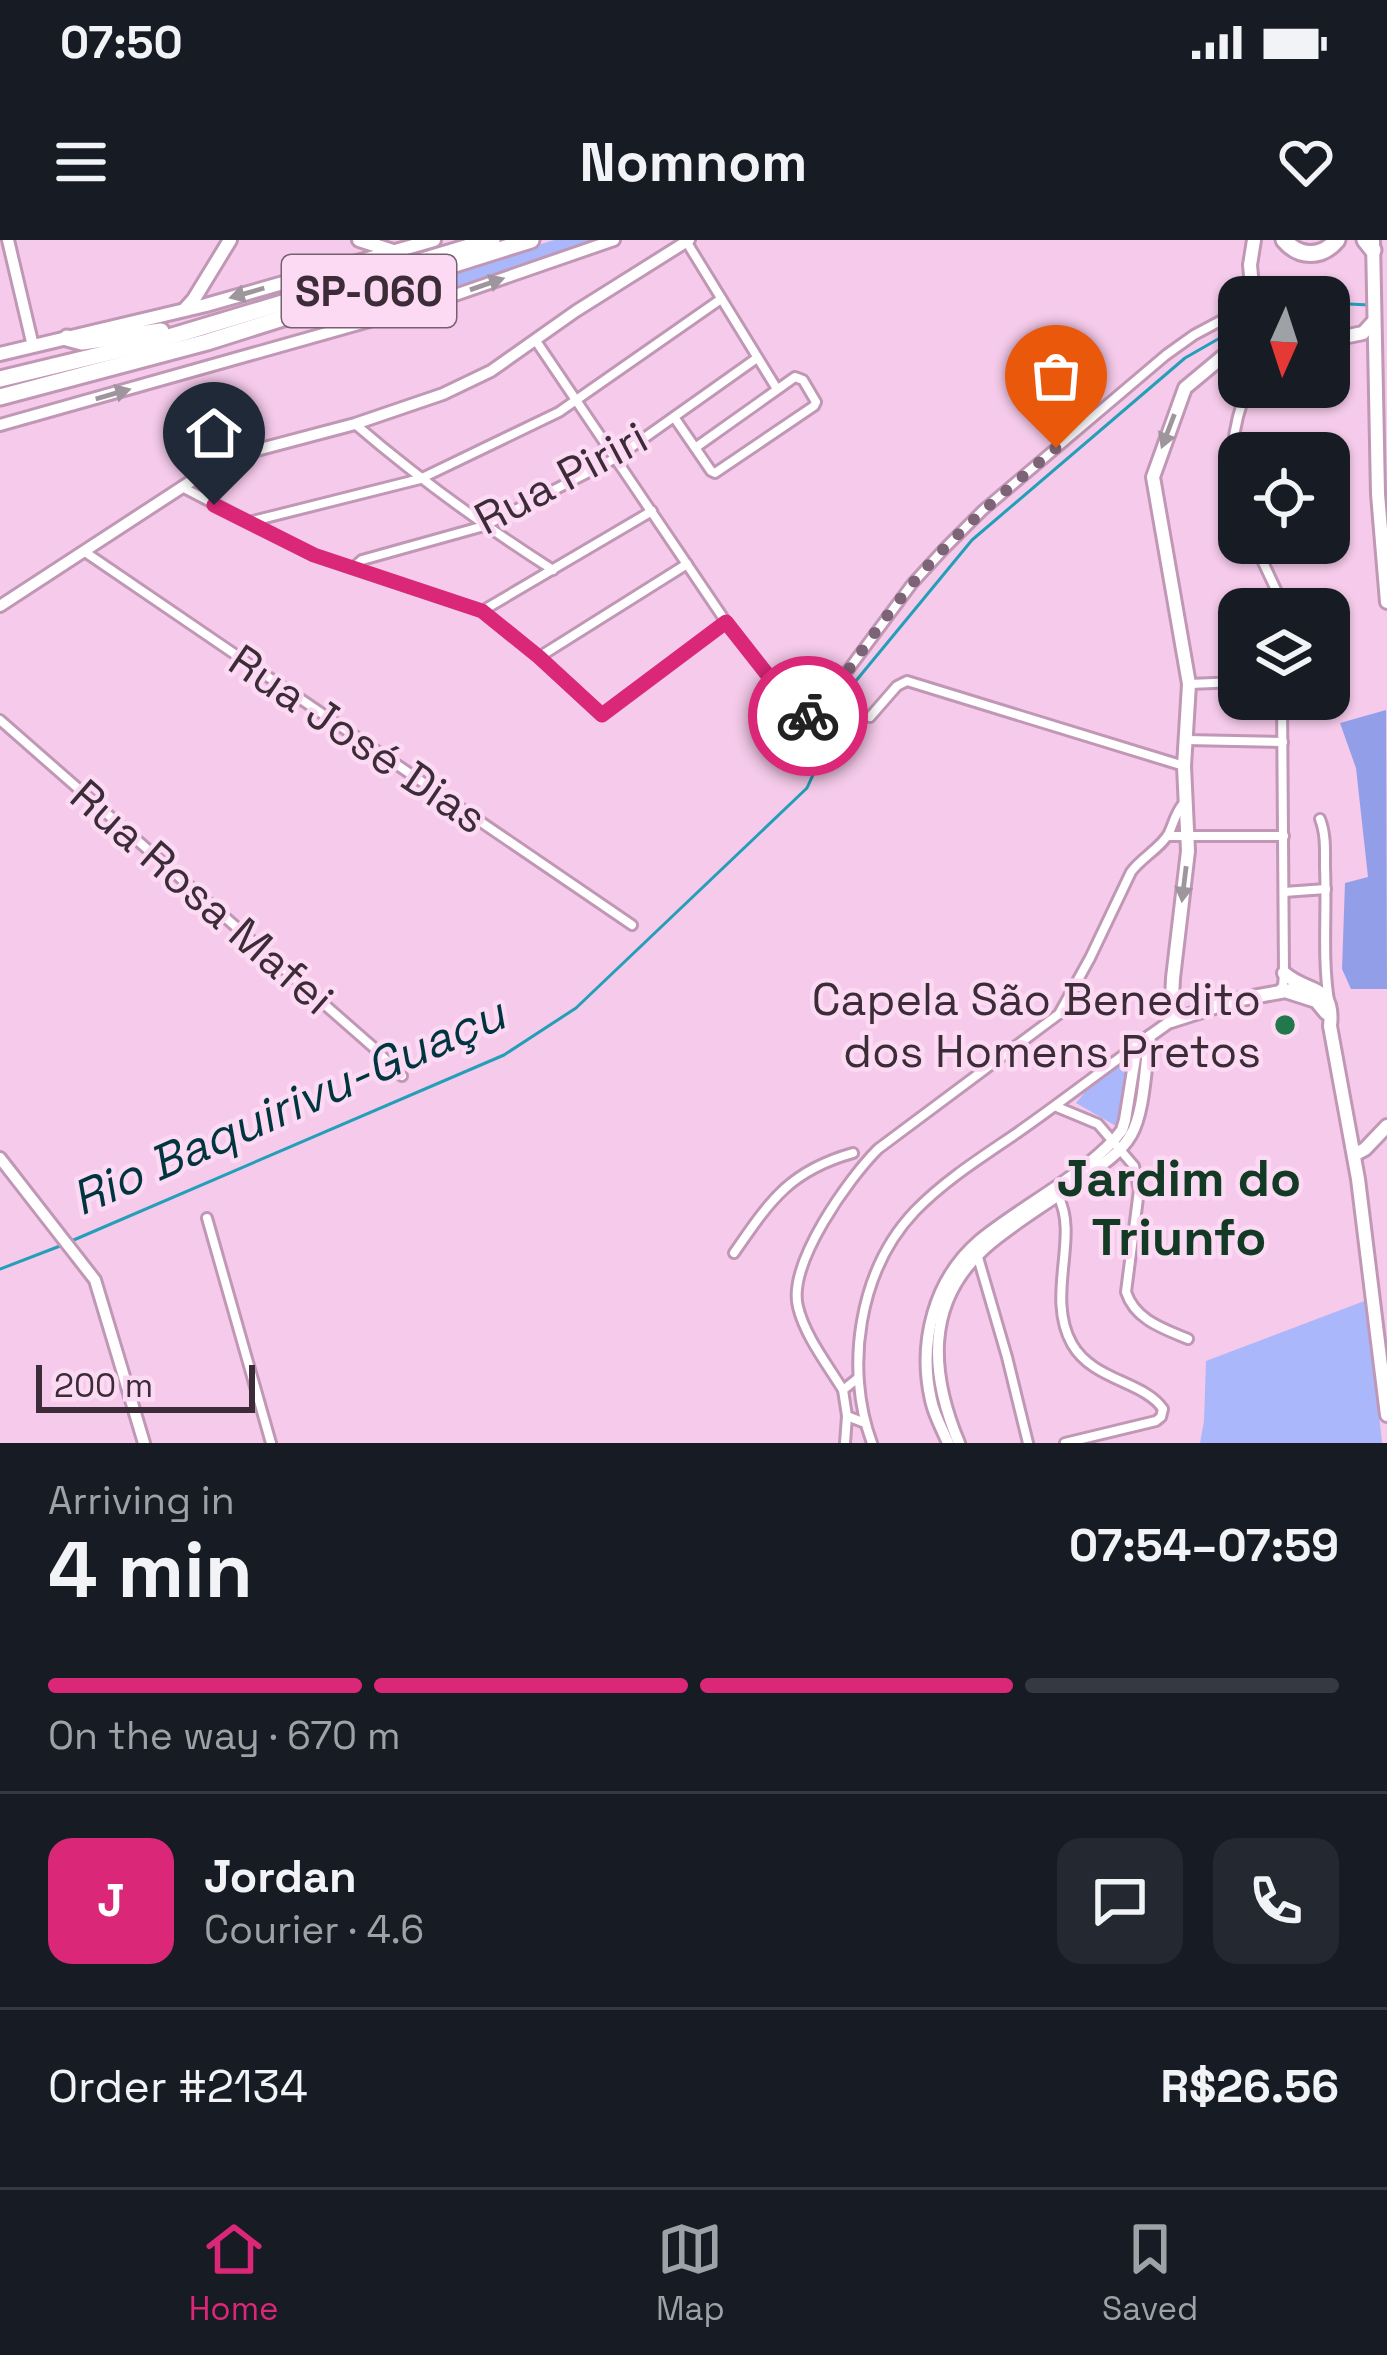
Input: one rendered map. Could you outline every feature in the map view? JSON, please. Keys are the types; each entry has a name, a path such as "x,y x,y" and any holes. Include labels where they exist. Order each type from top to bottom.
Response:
{"highway":[{"name":"SP-060","path":"0,379 176,335 492,240"},
{"name":"SP-060","path":"0,397 208,343 531,240"},
{"path":"1284,240 1312,255 1337,240"},
{"path":"67,338 82,342 163,331 176,335"}],"main road":[{"path":"183,311 230,240"},
{"path":"359,240 400,251"},
{"path":"0,354 183,311 434,240"},
{"path":"1251,276 1254,240"},
{"path":"1370,243 1379,287 1374,349 1387,602"},
{"path":"1350,336 1364,333 1374,319"},
{"path":"1350,339 1363,339 1374,349"},
{"path":"1218,360 1185,388 1153,477 1190,684 1184,740 1189,838 1171,1021 1236,1000 1308,987"},
{"path":"1284,973 1321,991 1329,1003 1330,1026"},
{"path":"1278,991 1316,1001 1330,1026 1354,1155 1387,1415"},
{"path":"1354,1155 1387,1126"},
{"path":"1372,1280 1387,1285"}],"street":[{"path":"8,240 33,346"},
{"path":"0,425 426,305 614,240"},
{"path":"0,606 234,457 355,424 443,394 491,371 687,240 777,389"},
{"path":"247,523 420,479 560,412 721,299"},
{"path":"536,341 726,622 799,715 808,716 818,712 912,584 983,510 1166,355 1218,322"},
{"name":"Rua Piriri","path":"352,569 362,560 484,526 616,458 757,358"},
{"path":"674,417 695,448 715,473 816,404 798,376 695,448"},
{"path":"355,424 420,479 553,570"},
{"path":"182,488 314,555 482,611 602,715 726,622"},
{"path":"482,611 652,511"},
{"name":"Rua José Dias","path":"85,552 632,925"},
{"path":"539,657 687,564"},
{"path":"870,717 897,686 907,682 1184,766"},
{"path":"1190,684 1218,683"},
{"name":"Rua Rosa Mafei","path":"0,720 402,1076"},
{"path":"1278,991 1284,973 1282,720"},
{"path":"1184,740 1283,742"},
{"path":"844,1443 843,1390 810,1336 796,1299 814,1240 837,1199 878,1149 1059,1014 1131,872 1168,836 1184,803"},
{"path":"1320,819 1329,1003"},
{"path":"1168,836 1284,836"},
{"path":"1284,892 1326,889"},
{"path":"1308,987 1324,971"},
{"path":"872,1443 858,1378 861,1327 888,1248 899,1232 950,1180 1171,1021"},
{"path":"948,1443 931,1402 927,1375 928,1327 948,1280 975,1252 1130,1137 1150,1036"},
{"path":"959,1443 943,1401 937,1351 939,1325 952,1291 975,1252 1058,1196 1118,1144 1137,1045"},
{"path":"1055,1106 1091,1120 1134,1166 1139,1190 1128,1300 1146,1318 1188,1339"},
{"path":"734,1253 784,1186 833,1159 878,1149"},
{"path":"853,1153 864,1163"},
{"path":"0,1158 94,1280 144,1443"},
{"path":"1058,1196 1065,1210 1060,1298 1070,1340 1078,1354 1098,1370 1163,1409 1161,1418 1065,1443"},
{"path":"207,1218 271,1443"},
{"path":"975,1252 1028,1443"},
{"path":"843,1390 858,1378"},
{"path":"847,1416 865,1423"}],"shaded area":[{"path":"554,240 595,240 365,316 360,302"},
{"path":"1386,710 1387,989 1351,989 1342,969 1345,883 1368,877 1356,768 1340,723"},
{"path":"1128,1060 1124,1107 1116,1126 1076,1103 1085,1092"},
{"path":"1367,1300 1382,1443 1200,1443 1206,1361"}],"waterway":[{"name":"Rio Baquirivu-Guaçu","path":"1350,304 1369,305"},
{"name":"Rio Baquirivu-Guaçu","path":"69,1242 504,1055 576,1008 807,788 855,682 972,540 1185,358 1218,339"},
{"name":"Rio Baquirivu-Guaçu","path":"0,1269 60,1246"}],"way so far":[{"path":"808,716 818,712 912,584 944,549 1056,448"}],"place":[{"name":"Capela São Benedito dos Homens Pretos","path":"1285,1025"}],"district":[{"name":"Jardim do Triunfo","path":"1179,1207"}],"route":[{"path":"214,505 314,555 482,611 602,715 726,622 799,715 808,716"}]}
